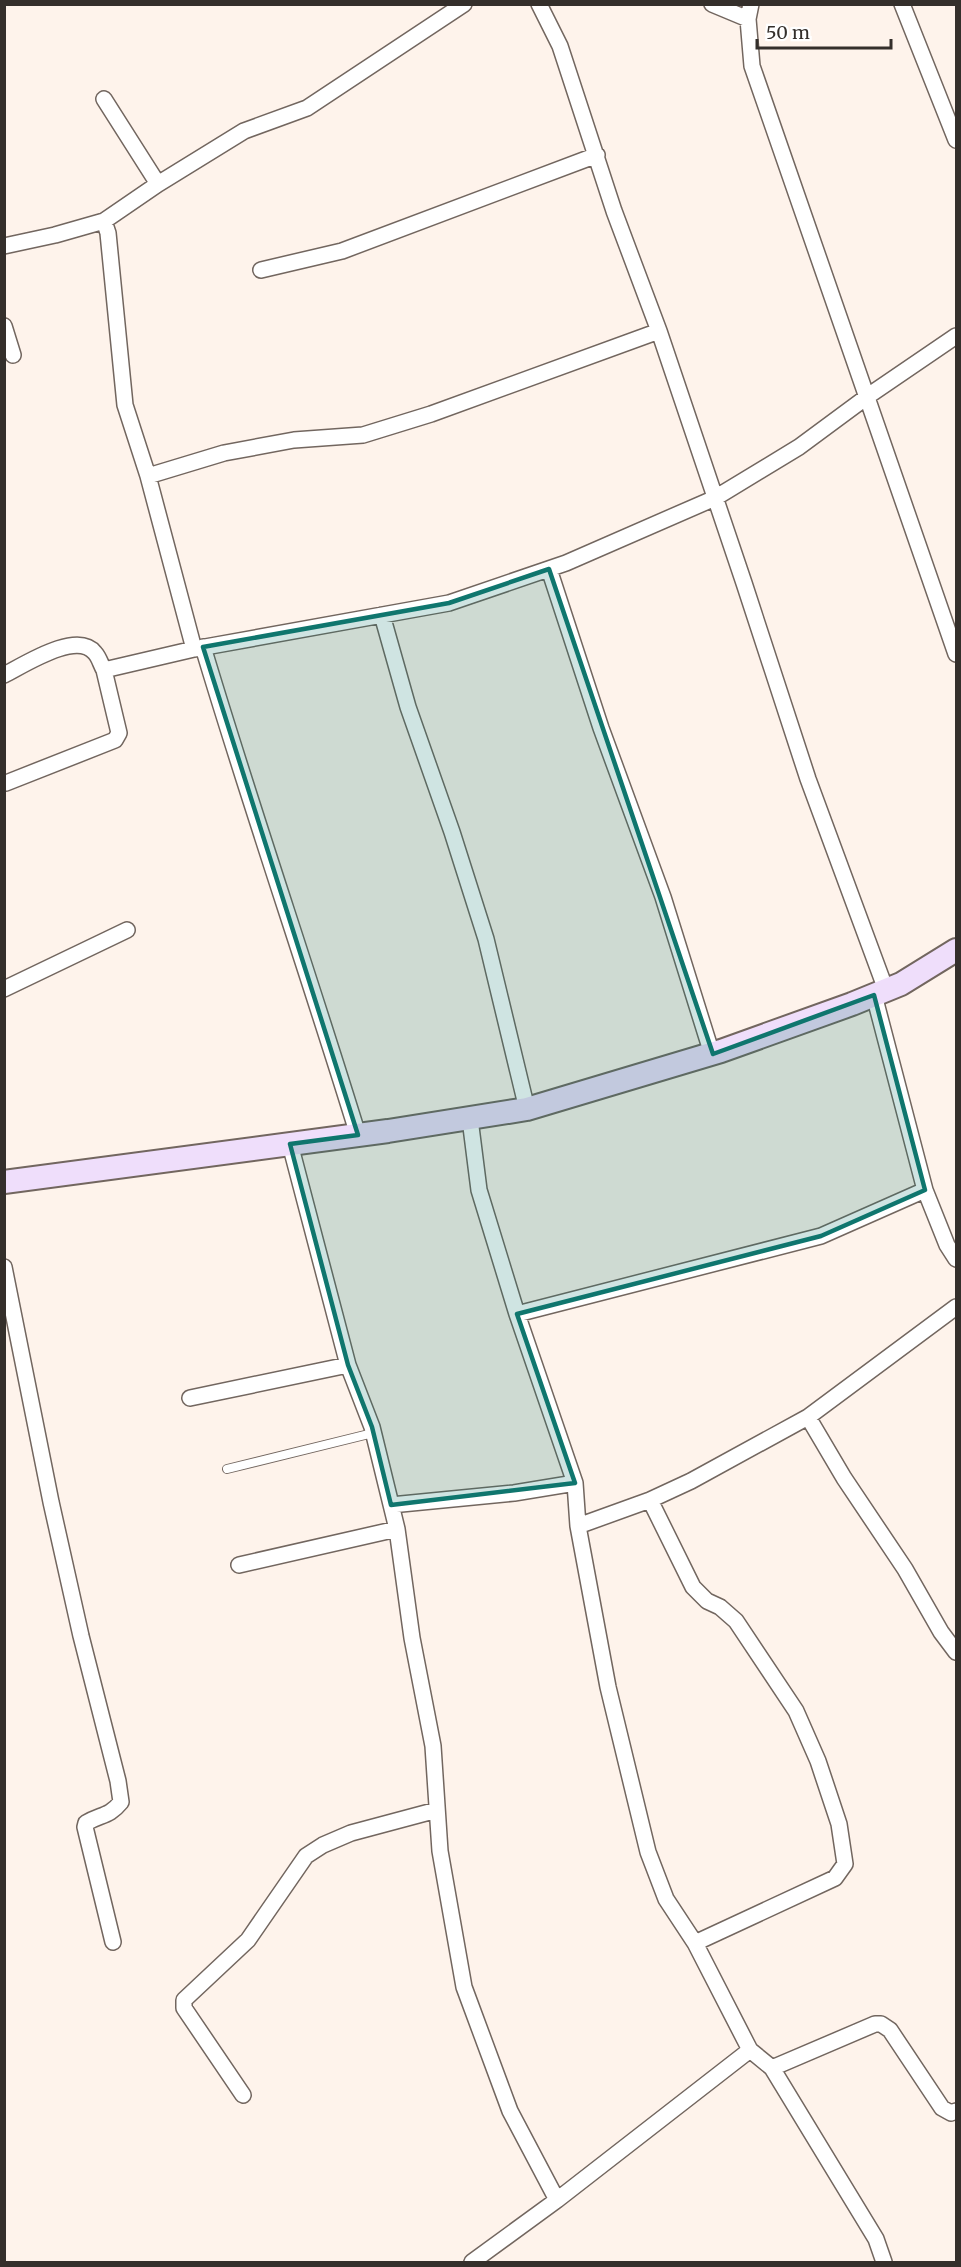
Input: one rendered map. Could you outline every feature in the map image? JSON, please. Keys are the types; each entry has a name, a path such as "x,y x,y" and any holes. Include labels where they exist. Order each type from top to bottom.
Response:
{"street":[{"path":"4,246 55,235 104,220 158,183 244,131 307,108 464,4"},
{"path":"539,4 560,46 614,211 659,331 880,992 925,1190 946,1245 957,1259"},
{"path":"712,4 749,12 752,66 957,654"},
{"path":"902,4 957,140"},
{"path":"104,99 158,183"},
{"path":"261,270 342,251 597,155"},
{"path":"104,220 108,233 125,405 199,648 319,1008 358,1135"},
{"path":"4,326 13,355"},
{"path":"148,476 224,453 294,440 363,435 431,414 659,331"},
{"path":"104,670 199,648 450,603 549,568 715,498 799,447 868,396 957,336"},
{"path":"549,568 601,728 663,897 712,1054"},
{"path":"382,615 408,707 452,832 486,939 527,1109"},
{"path":"4,675 60,647 84,645 95,652 104,670 119,733 115,740 6,783"},
{"path":"4,988 126,930"},
{"path":"4,1182 358,1135 527,1109 712,1054 880,992 901,984 957,950"},
{"path":"470,1119 479,1190 517,1314 575,1483 578,1526 608,1687 648,1852 666,1899 695,1942 750,2050 772,2068 876,2239 884,2262"},
{"path":"290,1144 348,1365 373,1433 397,1529 412,1638 433,1746 440,1851 464,1987 510,2111 558,2200"},
{"path":"517,1314 821,1236 925,1190"},
{"path":"4,1268 51,1502 121,1802 114,1811 103,1818 90,1820 85,1827 112,1942"},
{"path":"578,1526 650,1500 691,1481 808,1418 957,1307"},
{"path":"190,1398 348,1365"},
{"path":"808,1418 843,1478 905,1569 941,1632 957,1652"},
{"path":"391,1505 514,1493 575,1483"},
{"path":"650,1500 693,1587 707,1601 720,1607 736,1621 796,1711 818,1761 839,1824 845,1864 835,1878 695,1942"},
{"path":"239,1565 397,1529"},
{"path":"243,2095 184,2008 184,2000 248,1940 306,1856 323,1845 351,1833 437,1810"},
{"path":"772,2068 874,2024 881,2024 890,2030 942,2108 951,2113 957,2111"},
{"path":"472,2262 558,2200 750,2050"}],"lane":[{"path":"227,1469 373,1433"}],"highlighted area":[{"path":"549,569 713,1054 874,995 925,1190 821,1236 517,1314 575,1483 391,1505 372,1427 348,1365 290,1144 358,1135 203,647 449,603"}]}
